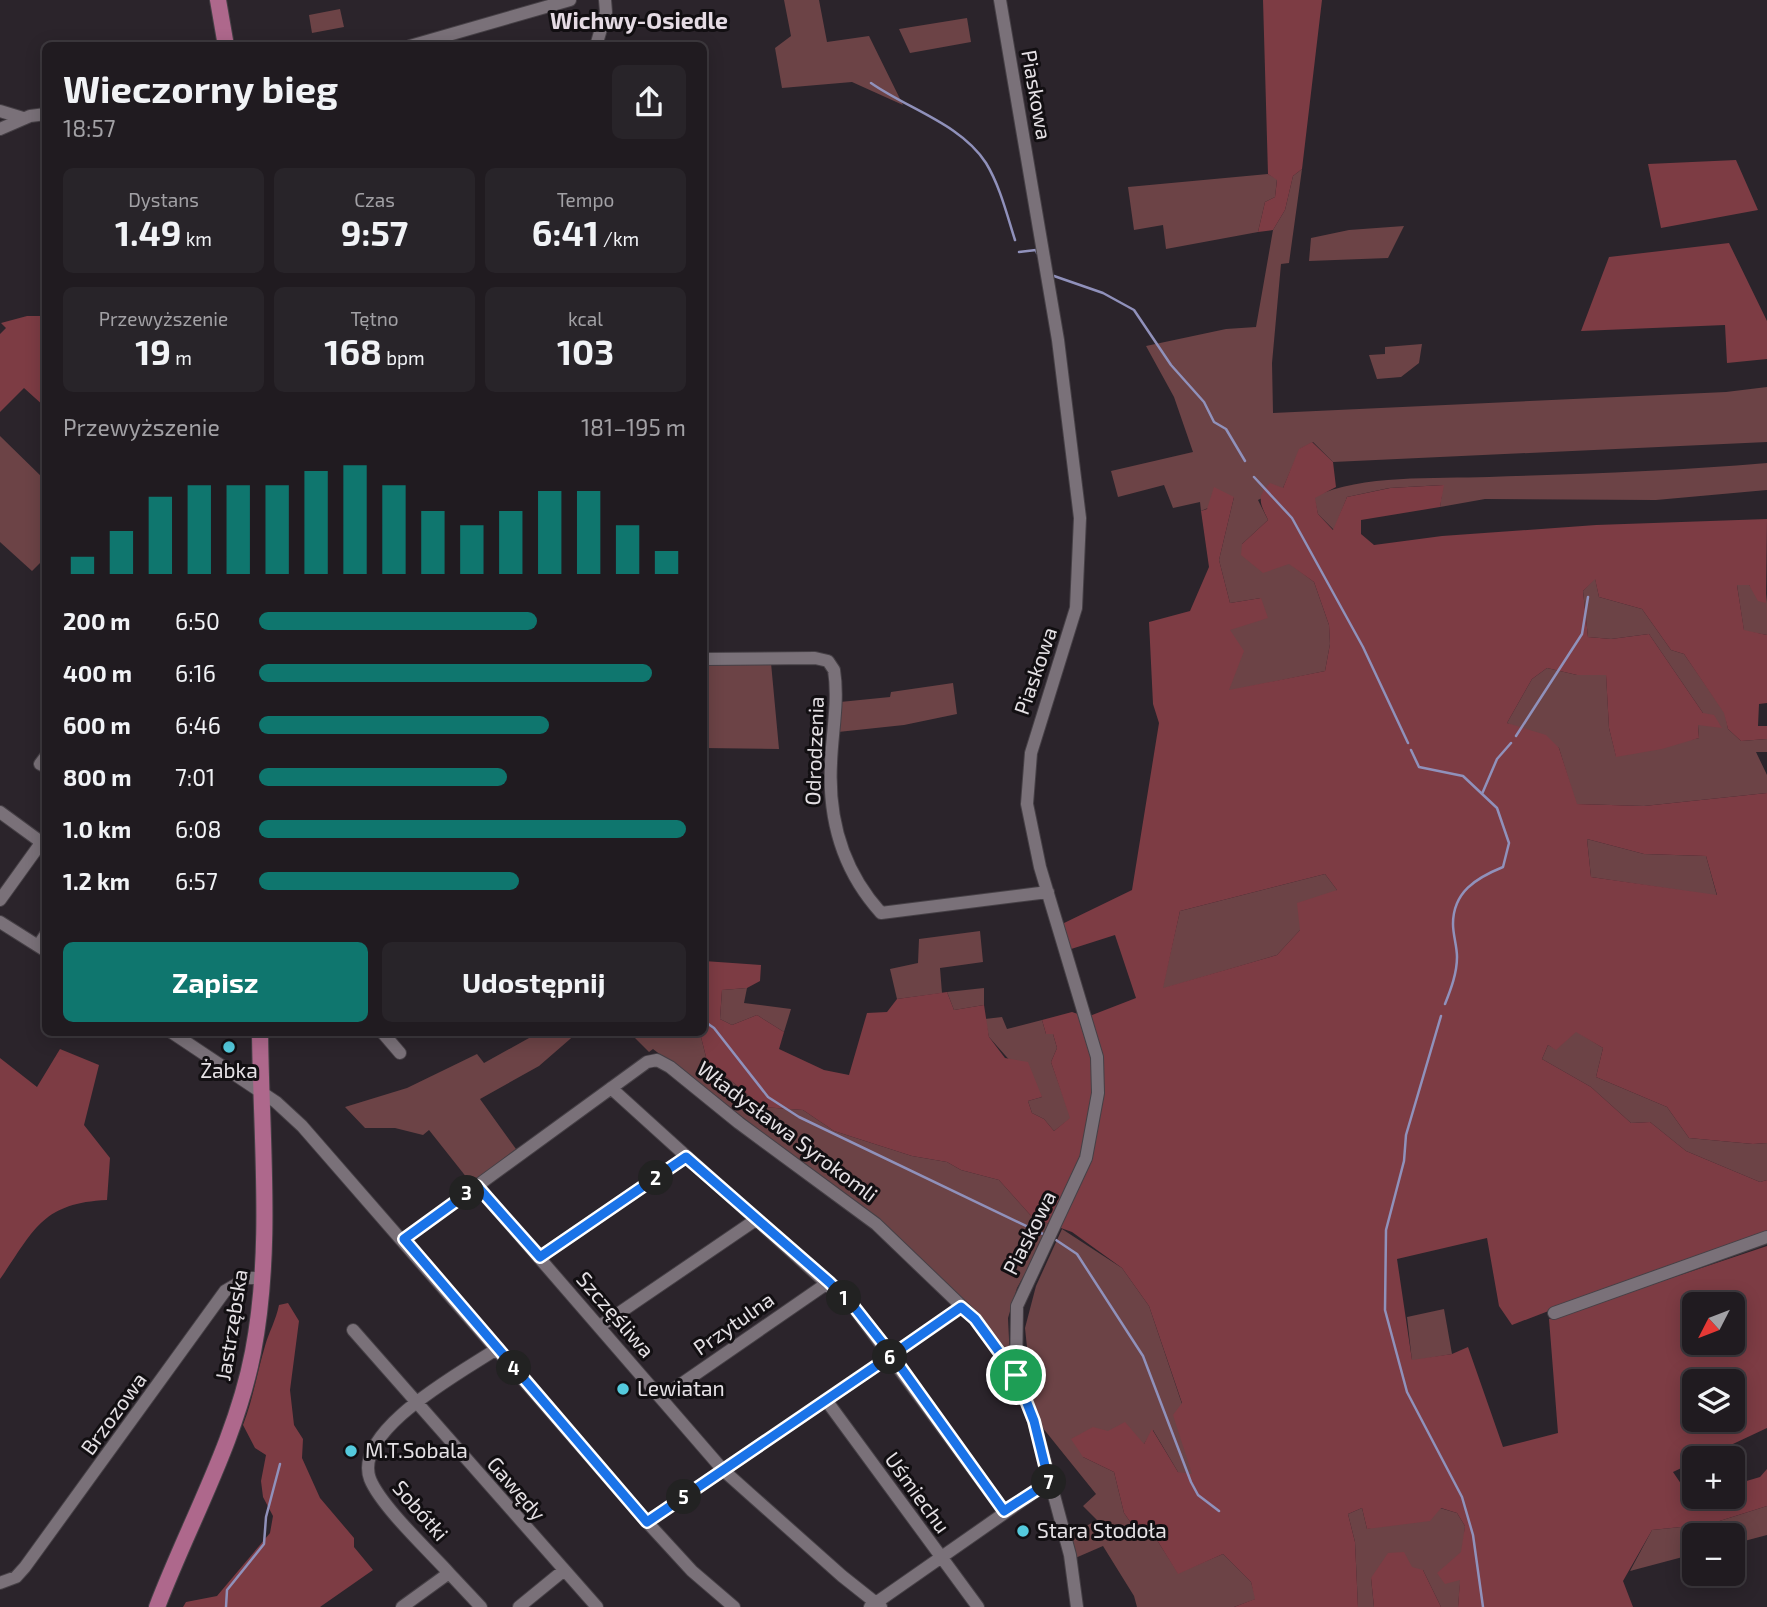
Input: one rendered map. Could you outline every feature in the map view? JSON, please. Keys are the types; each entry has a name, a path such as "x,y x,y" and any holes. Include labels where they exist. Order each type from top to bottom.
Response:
{"main road":[{"path":"218,0 225,42"},
{"name":"Jastrzębska","path":"157,1607 227,1438 253,1354 263,1278 260,1036"}],"street":[{"path":"424,42 570,0"},
{"path":"597,42 606,12 605,0"},
{"name":"Piaskowa","path":"1000,0 1058,340 1080,518 1076,608 1066,647 1036,733 1027,782 1032,834 1097,1057 1098,1093 1086,1158 1021,1293 1015,1334"},
{"path":"0,111 23,118"},
{"path":"0,129 23,118 42,115"},
{"name":"Odrodzenia","path":"707,659 815,658 828,661 834,670 831,815 848,864 867,898 881,913 1048,892"},
{"path":"0,812 42,838"},
{"path":"0,900 42,840"},
{"path":"0,922 42,948"},
{"path":"177,1036 283,1107 302,1126 404,1239 647,1522 692,1571 734,1607"},
{"path":"385,1036 400,1053"},
{"name":"Władysława Syrokomli","path":"404,1239 647,1062 657,1060 670,1067 739,1123 876,1224 975,1319 1016,1375 1034,1421 1070,1555 1077,1607"},
{"path":"611,1088 855,1308 1004,1511"},
{"path":"540,1257 686,1157"},
{"name":"Szczęśliwa","path":"477,1186 723,1470 876,1606"},
{"path":"600,1326 757,1219"},
{"path":"1553,1313 1767,1237"},
{"name":"Brzozowa","path":"0,1583 16,1577 25,1567 202,1327 225,1291 247,1278 263,1278"},
{"name":"Przytulna","path":"661,1398 829,1282"},
{"path":"647,1522 961,1307"},
{"name":"Gawędy","path":"353,1330 597,1607"},
{"name":"Władysława Syrokomli","path":"1015,1334 1016,1375"},
{"name":"Sobótki","path":"402,1607 449,1573 379,1494 370,1478 368,1465 372,1448 380,1435 418,1402 498,1348"},
{"name":"Uśmiechu","path":"826,1400 978,1607"},
{"path":"876,1606 1004,1511 1049,1482"},
{"path":"519,1607 563,1571"},
{"path":"449,1573 481,1607"}],"shaded area":[{"path":"784,0 819,0 827,42 869,36 903,105 852,82 782,88 775,48 791,36"},
{"path":"1263,0 1322,0 1302,169 1293,176 1285,210 1273,230 1258,232 1265,202 1275,197 1277,180 1268,174"},
{"path":"340,9 344,27 312,33 309,15"},
{"path":"967,18 971,42 910,53 899,29"},
{"path":"1736,160 1758,210 1661,228 1648,164"},
{"path":"1302,169 1289,263 1281,264 1272,363 1273,413 1726,392 1767,387 1767,442 1333,462 1313,442 1300,449 1283,488 1258,500 1268,520 1242,544 1289,563 1314,582 1329,625 1330,644 1325,671 1229,691 1229,630 1261,598 1230,603 1219,560 1234,497 1201,511 1200,502 1173,508 1164,485 1118,497 1111,471 1193,452 1174,397 1146,346 1226,329 1256,327 1273,230 1285,210 1293,176"},
{"path":"1268,174 1277,179 1275,197 1265,202 1258,232 1166,249 1163,225 1134,230 1128,187"},
{"path":"1404,226 1388,258 1309,261 1311,238 1349,230"},
{"path":"1729,243 1767,321 1767,359 1727,363 1725,325 1581,331 1609,257"},
{"path":"27,316 42,316 42,404 24,388 0,412 0,334 6,328 1,323"},
{"path":"1422,344 1419,363 1401,377 1377,379 1369,355 1385,354 1385,347"},
{"path":"0,436 42,477 42,561 32,571 0,542"},
{"path":"1312,442 1333,462 1336,487 1315,498 1318,514 1333,530 1347,497 1390,488 1444,485 1440,507 1361,520 1361,534 1374,545 1442,536 1596,525 1767,519 1766,603 1758,601 1749,585 1737,585 1744,630 1767,635 1767,703 1759,704 1758,726 1767,726 1767,739 1741,741 1728,729 1724,713 1684,654 1671,650 1642,609 1599,597 1595,579 1583,591 1588,637 1611,639 1649,634 1703,713 1714,715 1722,728 1698,725 1699,738 1662,749 1616,757 1609,728 1606,675 1577,675 1547,668 1532,679 1507,723 1546,735 1559,748 1577,804 1644,806 1767,793 1767,1143 1689,1138 1667,1107 1596,1077 1603,1048 1576,1032 1556,1050 1548,1045 1542,1059 1591,1087 1631,1123 1650,1122 1686,1151 1760,1182 1767,1180 1767,1233 1621,1283 1512,1325 1499,1306 1487,1238 1397,1259 1412,1360 1452,1354 1468,1347 1503,1447 1558,1433 1549,1319 1767,1246 1767,1428 1729,1446 1682,1446 1682,1468 1673,1472 1682,1485 1682,1509 1745,1509 1745,1481 1760,1477 1767,1469 1767,1506 1713,1523 1682,1523 1682,1527 1652,1530 1623,1581 1633,1607 1458,1607 1460,1580 1445,1584 1437,1573 1461,1552 1465,1526 1457,1513 1441,1508 1430,1521 1367,1529 1362,1508 1348,1514 1355,1542 1358,1607 1234,1607 1255,1599 1251,1582 1223,1554 1178,1574 1157,1540 1136,1530 1124,1513 1114,1472 1083,1457 1071,1439 1093,1427 1108,1431 1125,1422 1144,1444 1152,1429 1178,1472 1192,1474 1173,1415 1182,1403 1149,1306 1122,1268 1072,1232 1033,1218 999,1180 961,1170 947,1162 912,1156 834,1131 803,1110 763,1107 707,1061 701,1036 707,1036 707,961 761,965 760,981 747,988 722,990 720,1019 732,1025 757,1015 784,1032 779,1049 824,1070 849,1075 867,1013 887,1012 897,999 947,992 954,1010 984,1005 989,1037 1005,1058 1028,1062 1042,1097 1028,1101 1032,1113 1044,1119 1054,1131 1070,1118 1051,1062 1057,1048 1053,1034 1046,1034 1042,1020 1072,1012 1087,1017 1136,998 1115,935 1068,950 1062,924 1132,890 1159,723 1153,704 1149,622 1190,611 1209,567 1201,511 1207,509 1214,487 1234,497 1219,560 1230,603 1261,598 1268,618 1230,630 1244,651 1229,690 1325,671 1330,644 1329,625 1314,582 1289,564 1263,573 1241,555 1242,544 1268,520 1261,505 1261,496 1270,483 1283,488 1299,449","holes":["1587,839 1644,854 1706,856 1717,895 1591,877","1325,874 1337,890 1297,903 1300,930 1277,955 1163,988 1180,911"]},
{"path":"1767,463 1767,490 1656,500 1485,499 1440,507 1443,485 1389,488 1347,497 1334,530 1318,514 1314,497 1354,484 1399,479 1628,472"},
{"path":"1595,578 1599,597 1642,609 1671,650 1684,654 1725,713 1728,729 1741,741 1767,739 1767,752 1756,752 1767,775 1767,793 1644,806 1576,804 1559,748 1507,723 1532,679 1547,668 1577,675 1606,674 1609,728 1616,756 1699,738 1698,725 1703,713 1649,634 1611,639 1588,637 1583,591"},
{"path":"1737,585 1749,585 1766,602 1767,593 1767,635 1744,631"},
{"path":"771,663 779,749 707,748 707,664"},
{"path":"953,683 957,714 904,725 838,732 840,702 890,697 891,692"},
{"path":"1587,839 1644,854 1706,856 1717,896 1591,877"},
{"path":"1325,874 1337,890 1277,955 1162,989 1180,911"},
{"path":"980,931 983,962 940,968 942,993 897,999 890,969 918,963 919,939"},
{"path":"747,988 744,1003 791,1009 784,1032 757,1015 732,1025 720,1019 722,990"},
{"path":"984,988 984,1005 954,1010 947,992"},
{"path":"1002,1017 1007,1029 1042,1020 1046,1034 1053,1034 1057,1048 1051,1062 1071,1118 1054,1131 1044,1119 1032,1113 1028,1101 1042,1097 989,1037 985,1019"},
{"path":"1576,1031 1603,1048 1596,1077 1667,1107 1689,1138 1767,1143 1767,1180 1760,1182 1686,1151 1650,1122 1631,1123 1591,1087 1542,1059 1548,1045 1556,1049"},
{"path":"533,1036 574,1036 539,1066 480,1099 516,1149 471,1183 429,1130 423,1135 395,1128 365,1128 345,1107 407,1088 477,1054 484,1063"},
{"path":"633,1036 701,1036 707,1061 763,1107 803,1110 834,1131 912,1156 947,1162 961,1170 999,1180 1033,1218 1052,1225 1017,1288 1008,1318 1010,1360 1007,1360 988,1326 873,1217 653,1049 649,1052"},
{"path":"60,1049 99,1065 84,1125 110,1158 107,1200 85,1202 53,1214 31,1234 0,1279 0,1058 37,1087"},
{"path":"1062,1229 1122,1268 1149,1306 1182,1404 1219,1497 1178,1472 1153,1430 1144,1444 1083,1457 1114,1472 1124,1513 1136,1530 1157,1540 1178,1573 1223,1554 1251,1582 1256,1599 1234,1607 1137,1607 1134,1596 1103,1546 1073,1559 1068,1536 1097,1520 1083,1506 1096,1494 1038,1422 1032,1395 1025,1328 1036,1286"},
{"path":"288,1303 299,1321 290,1390 294,1425 303,1439 302,1458 320,1498 354,1538 354,1547 373,1570 320,1607 183,1607 186,1602 217,1596 270,1533 273,1516 263,1497 261,1481 266,1455 255,1448 243,1425 279,1305"},
{"path":"1444,1309 1452,1354 1412,1361 1407,1317"},
{"path":"1767,1506 1767,1535 1745,1541 1745,1523 1713,1523"},
{"path":"1362,1508 1367,1529 1440,1508 1457,1513 1465,1526 1458,1607 1441,1607 1423,1570 1371,1578 1374,1607 1358,1607 1355,1542 1348,1514"},
{"path":"1682,1527 1682,1557 1630,1571 1652,1530"},
{"path":"1404,1552 1412,1567 1423,1570 1441,1607 1374,1607 1371,1578 1388,1553"}],"waterway":[{"path":"871,83 948,127 975,149 995,181 1015,240"},
{"path":"1019,252 1036,250 1037,253"},
{"path":"1054,276 1103,293 1134,310 1171,365 1204,402 1214,422 1226,429 1245,461"},
{"path":"1254,477 1292,518 1363,647 1408,743"},
{"path":"1516,736 1582,634 1588,597"},
{"path":"1482,794 1497,759 1511,743"},
{"path":"1411,750 1419,767 1463,776 1497,808 1509,843 1503,867 1475,881 1457,903 1453,924 1457,963 1445,1004"},
{"path":"1441,1016 1406,1135 1404,1161 1386,1230 1385,1310 1407,1392 1462,1497 1473,1535 1483,1607"},
{"path":"707,1023 714,1028 768,1097 799,1117 1043,1234"},
{"path":"1056,1240 1077,1254 1143,1356 1191,1482 1198,1495 1219,1511"},
{"path":"226,1607 227,1590 264,1544 266,1517 280,1464"}],"place":[{"name":"Żabka","path":"229,1047"},
{"name":"Lewiatan","path":"623,1389"},
{"name":"M.T.Sobala","path":"351,1451"},
{"name":"Stara Stodoła","path":"1023,1531"}],"district":[{"name":"Wichwy-Osiedle","path":"639,21"}],"route":[{"path":"1016,1375 975,1319 961,1307 892,1355 855,1308 829,1282 686,1157 540,1257 477,1186 404,1239 647,1522 892,1355 1004,1511 1049,1482 1034,1421 1016,1375"}]}
